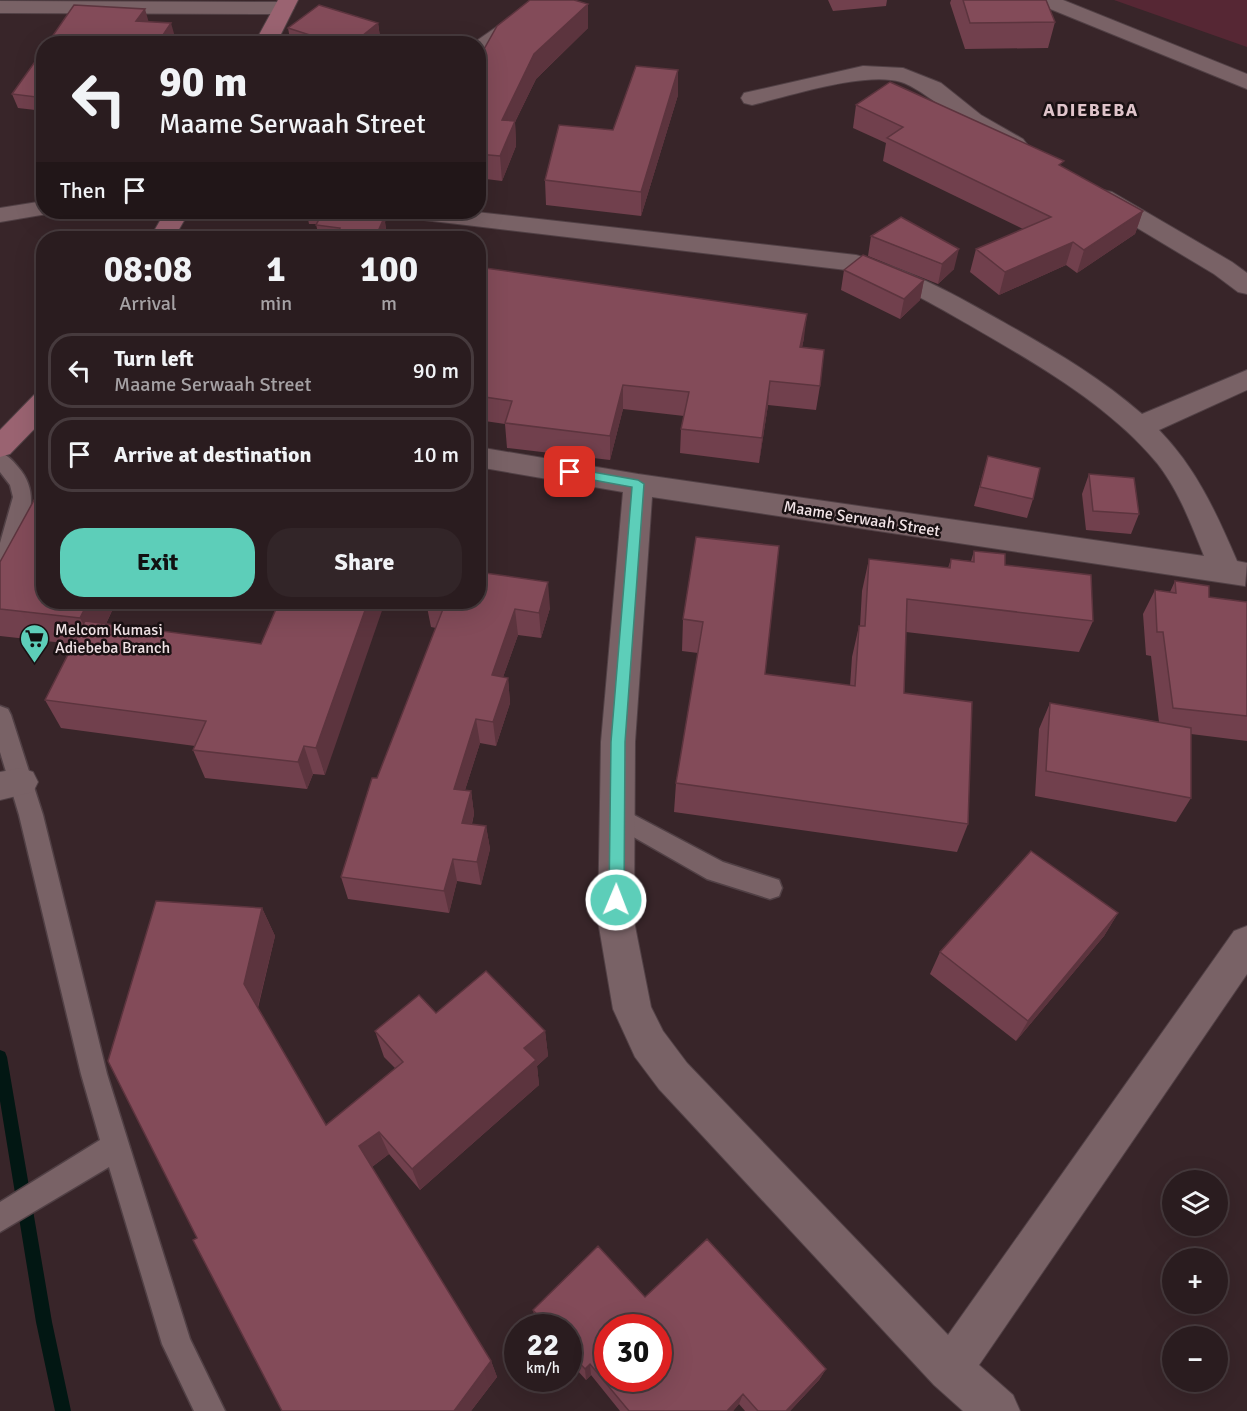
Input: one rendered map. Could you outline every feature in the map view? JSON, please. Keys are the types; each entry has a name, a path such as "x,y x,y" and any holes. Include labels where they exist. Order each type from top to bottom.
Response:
{"main road":[{"path":"269,36 285,4"},
{"path":"0,447 36,410"}],"street":[{"path":"486,43 549,0"},
{"path":"1045,0 1247,82"},
{"path":"0,7 285,4"},
{"path":"752,98 863,73 903,75 933,88 973,120 1033,155"},
{"path":"1083,185 1223,268 1247,286"},
{"path":"0,215 36,209"},
{"path":"483,219 823,259 878,268 903,277 1009,337 1078,380 1121,411 1166,455 1193,494 1237,573"},
{"path":"1137,428 1247,379"},
{"name":"Maame Serwaah Street","path":"486,458 638,484 1237,573"},
{"path":"638,484 618,742 617,816 616,921 622,967 632,1009 649,1044 673,1076 950,1370 997,1411"},
{"path":"950,1370 1247,944"}],"lane":[{"path":"0,460 18,480 23,492 22,506 0,570"},
{"path":"0,715 11,784 94,1074 177,1344 210,1411"},
{"path":"617,816 716,870 770,888"},
{"path":"0,1218 116,1146"}],"shaded area":[{"path":"1114,0 1247,0 1247,47"}],"building":[{"path":"530,0 574,0 588,4 534,54 502,120 515,121 500,156 486,155 486,46 497,26"},
{"path":"963,0 1046,0 1055,22 970,23"},
{"path":"74,5 145,9 136,21 171,23 162,36 53,36"},
{"path":"319,5 378,23 362,36 313,36 288,28"},
{"path":"36,60 36,97 12,94"},
{"path":"636,66 678,70 641,192 545,180 559,125 613,130"},
{"path":"890,82 1064,161 1059,165 1143,211 1084,250 1073,242 1005,272 976,249 1051,217 887,138 903,127 856,105"},
{"path":"901,217 959,249 942,264 871,236"},
{"path":"319,219 384,219 379,229 396,231 339,231 340,228 316,225"},
{"path":"863,255 924,280 904,299 844,270"},
{"path":"486,268 807,314 800,347 824,350 820,386 770,381 762,438 681,429 689,392 623,385 610,436 505,423 512,401 486,397"},
{"path":"988,456 1040,468 1033,499 980,487"},
{"path":"1089,474 1134,478 1139,514 1093,511"},
{"path":"36,497 36,609 84,609 80,618 0,609 0,562"},
{"path":"696,537 779,546 765,674 855,686 859,626 865,626 869,559 950,568 951,559 974,562 974,551 1005,554 1005,565 1091,575 1093,621 907,599 904,693 972,702 968,824 676,783 703,622 683,619"},
{"path":"486,573 548,582 539,613 515,609 492,675 508,678 493,722 476,719 454,789 471,791 462,823 486,826 477,862 453,859 444,891 341,877 372,778 377,778 443,609 486,609"},
{"path":"1175,581 1209,586 1209,597 1247,602 1247,716 1173,708 1163,632 1157,632 1155,590 1176,593"},
{"path":"276,609 366,609 316,748 304,746 298,762 193,750 206,721 45,700 85,621 261,644"},
{"path":"1050,703 1191,728 1191,798 1046,771"},
{"path":"1031,851 1118,913 1028,1021 940,952"},
{"path":"156,901 262,908 244,984 326,1125 403,1062 375,1031 419,995 436,1013 486,971 545,1031 524,1048 536,1060 412,1169 379,1132 359,1146 491,1361 454,1411 282,1411 193,1240 197,1238 108,1061"},
{"path":"707,1239 826,1369 786,1411 758,1411 743,1394 727,1411 629,1411 613,1392 672,1392 672,1314 594,1314 594,1369 590,1364 585,1369 582,1366 582,1314 537,1314 533,1310 598,1246 645,1297"}],"waterway":[{"path":"0,1057 44,1322 63,1411"}],"place":[{"name":"Melcom Kumasi Adiebeba Branch","path":"34,664"}],"district":[{"name":"ADIEBEBA","path":"1091,110"}],"route":[{"path":"570,472 638,484 618,742 616,900"}]}
